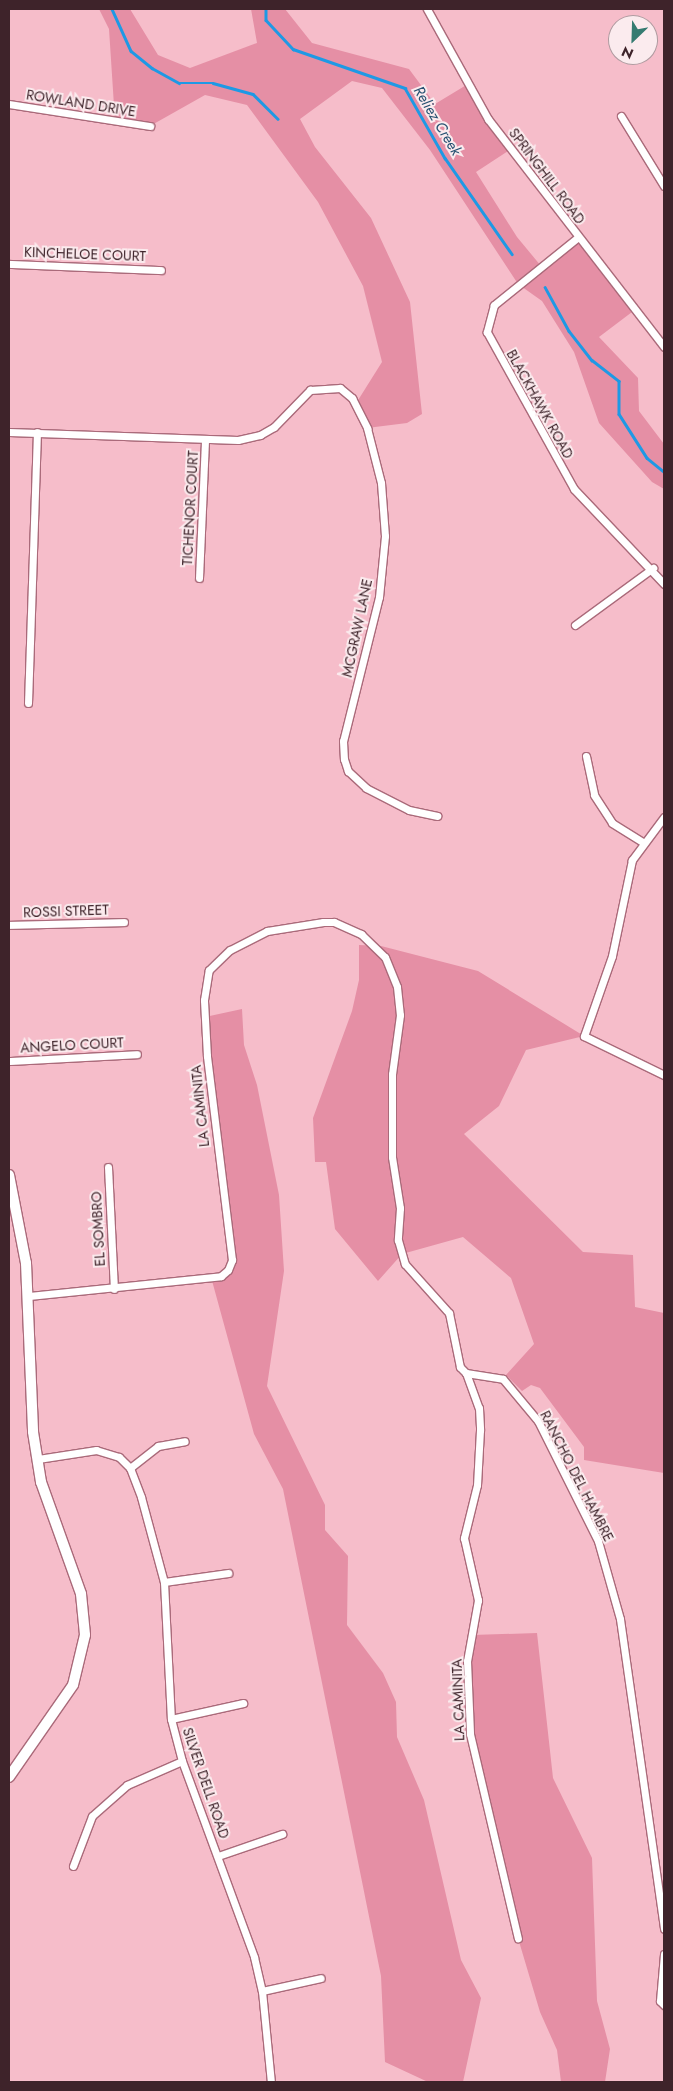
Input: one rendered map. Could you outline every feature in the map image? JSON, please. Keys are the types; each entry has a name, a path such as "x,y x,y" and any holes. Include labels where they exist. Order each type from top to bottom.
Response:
{"main road":[{"path":"9,1175 21,1224 29,1296 38,1459 48,1506 81,1594 85,1635 73,1685 9,1777"}],"street":[{"name":"SPRINGHILL ROAD","path":"427,9 488,119 577,238 664,347"},
{"name":"ROWLAND DRIVE","path":"9,104 150,126"},
{"path":"621,116 664,186"},
{"name":"BLACKHAWK ROAD","path":"577,238 494,305 487,332 574,490 652,568 664,584"},
{"name":"KINCHELOE COURT","path":"9,264 161,270"},
{"name":"MCGRAW LANE","path":"9,432 205,439 260,435 274,427 310,390 340,388 352,398 367,428 382,483 385,536 379,597 343,741 344,759 348,771 366,788 408,810 436,816"},
{"path":"28,702 37,432"},
{"name":"TICHENOR COURT","path":"199,578 205,439"},
{"path":"576,625 652,568"},
{"path":"586,756 594,795 612,823 643,842"},
{"path":"664,817 643,842 629,869 612,956 584,1036 664,1075"},
{"name":"ROSSI STREET","path":"9,925 124,922"},
{"name":"LA CAMINITA","path":"29,1296 114,1289 221,1276 232,1260 204,1000 209,970 218,958 267,931 334,922 361,934 385,957 397,987 400,1015 391,1105 392,1157 400,1208 398,1240 405,1264 414,1278 449,1313 455,1354 466,1373 479,1408 480,1430 477,1485 464,1538 478,1600 467,1661 469,1725 518,1938"},
{"name":"ANGELO COURT","path":"9,1061 137,1054"},
{"name":"EL SOMBRO","path":"108,1167 114,1289"},
{"name":"RANCHO DEL HAMBRE","path":"466,1373 503,1379 538,1421 598,1540 620,1619 664,1930"},
{"path":"38,1459 96,1450 119,1457 130,1468 158,1446 185,1440"},
{"name":"SILVER DELL ROAD","path":"130,1468 164,1582 171,1719 182,1761 218,1856 262,1991 271,2082"},
{"path":"164,1582 228,1573"},
{"path":"171,1719 243,1703"},
{"path":"73,1866 92,1816 128,1785 182,1761"},
{"path":"218,1856 282,1834"},
{"path":"664,1954 660,2001 664,2005"},
{"path":"262,1991 321,1978"}],"shaded area":[{"path":"99,9 130,9 158,55 190,68 257,43 251,9 285,9 312,43 409,69 435,104 468,84 511,149 476,172 517,237 541,266 577,238 636,309 599,337 638,378 639,411 664,444 664,489 652,482 599,423 574,352 542,301 518,284 430,150 382,88 352,81 300,119 315,147 371,218 410,302 422,414 407,423 367,428 355,405 382,362 363,286 318,202 247,105 205,95 150,126 115,121 109,29"},
{"path":"359,945 381,946 478,971 584,1036 526,1050 499,1106 464,1134 583,1252 633,1255 635,1307 664,1313 664,1473 584,1460 584,1447 540,1388 531,1385 522,1391 506,1375 534,1344 511,1278 463,1237 402,1254 378,1281 335,1229 326,1162 315,1162 313,1118 352,1011 359,980"},
{"path":"242,1009 244,1045 257,1085 279,1195 284,1271 267,1386 325,1505 325,1530 348,1556 347,1625 383,1673 396,1702 397,1737 424,1800 461,1960 481,1998 463,2082 428,2082 385,2062 381,1976 283,1489 254,1434 211,1277 221,1276 232,1260 205,1017"},
{"path":"537,1633 553,1778 592,1858 597,2001 610,2049 605,2082 561,2082 557,2050 540,2012 518,1938 474,1755 467,1661 472,1635"}],"waterway":[{"path":"112,9 131,51 152,68 179,83 213,83 253,94 278,119"},
{"name":"Reliez Creek","path":"266,9 266,20 293,49 405,88 445,158 512,254"},
{"name":"Reliez Creek","path":"545,287 569,331 592,360 619,381 619,414 647,458 664,472"}]}
